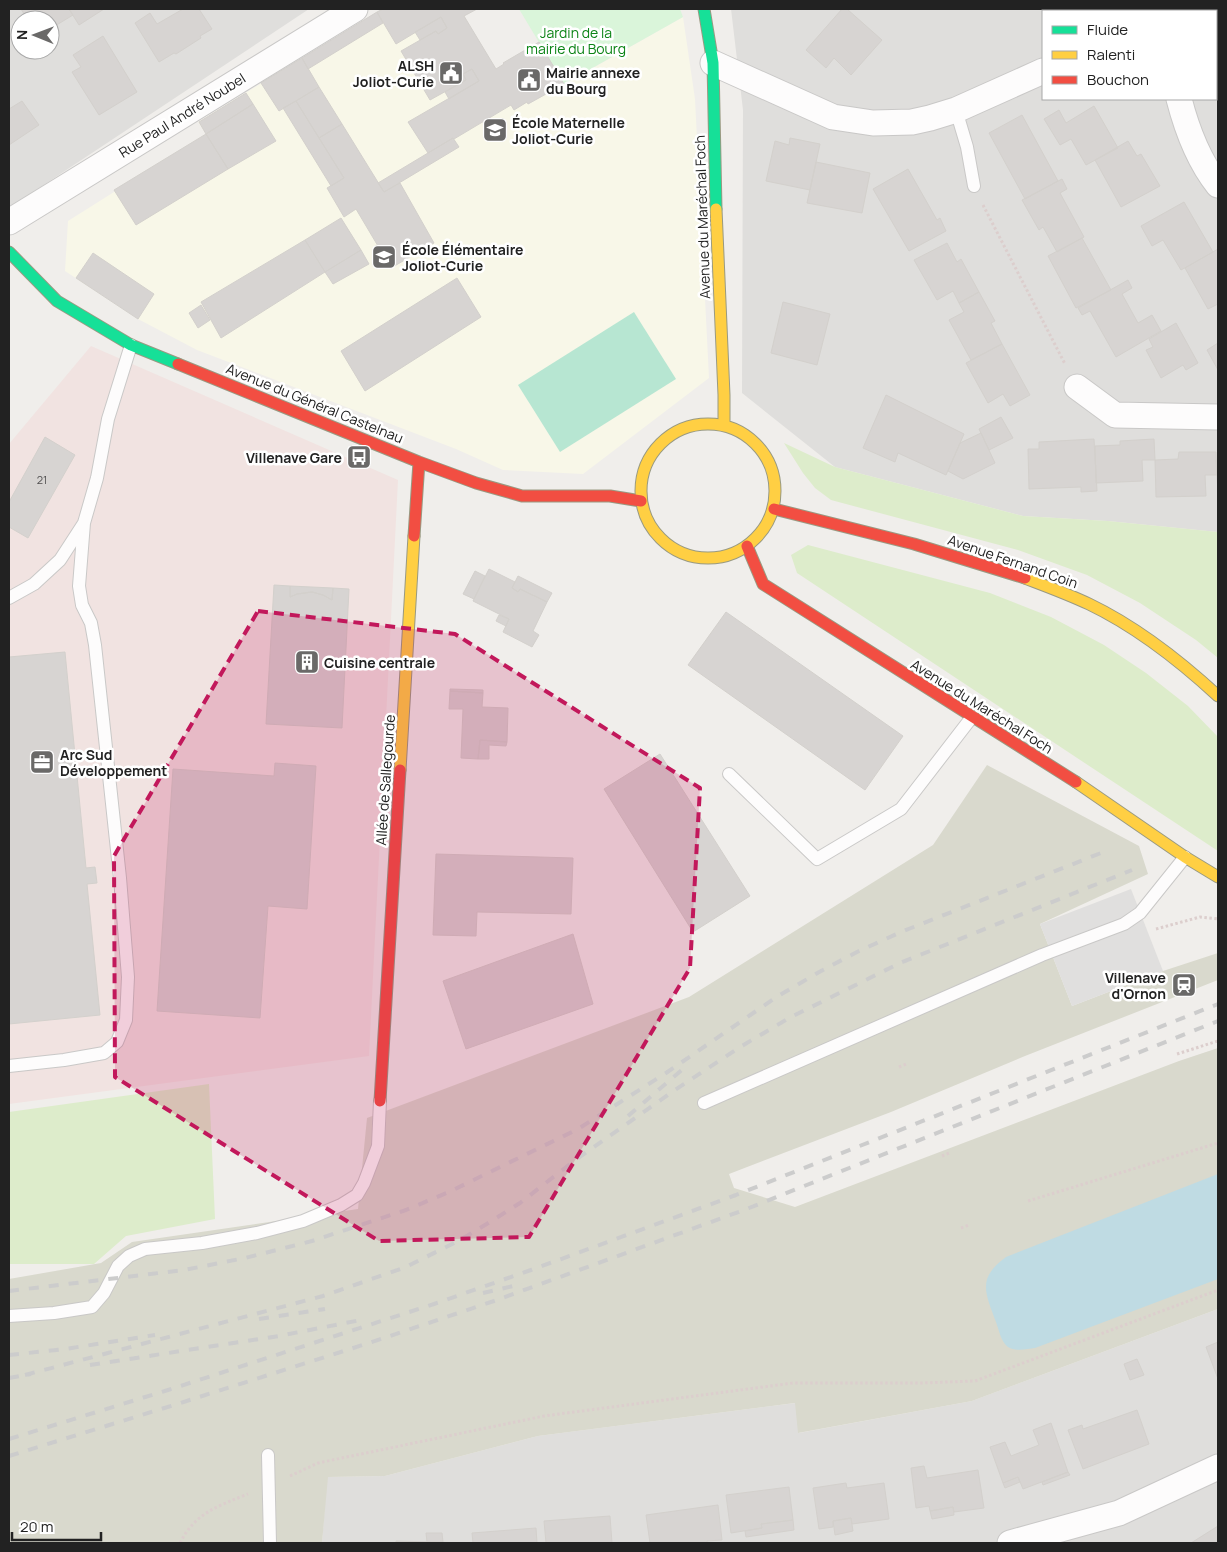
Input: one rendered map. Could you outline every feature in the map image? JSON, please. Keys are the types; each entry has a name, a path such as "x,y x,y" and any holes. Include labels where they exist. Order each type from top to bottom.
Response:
{"main road":[{"name":"Avenue du Maréchal Foch","path":"704,9 713,63 716,223 724,425"},
{"name":"Avenue du Général Castelnau","path":"9,252 57,301 131,345 419,462 476,483 522,496 610,496 641,501"},
{"path":"702,423 724,425 744,433 760,447 772,466 776,487 774,509 764,530 748,546 727,556 704,559 682,553 663,540 649,522 641,501 642,479 649,458 662,441 681,429 702,423"},
{"name":"Allée de Sallegourde","path":"380,1100 419,462"},
{"name":"Avenue Fernand Coin","path":"774,509 917,545 1007,572 1052,588 1090,605 1148,639 1178,661 1218,696"},
{"name":"Avenue du Maréchal Foch","path":"748,546 763,584 1085,788 1185,857 1218,877"}],"street":[{"name":"Rue Paul André Noubel","path":"9,222 355,9"},
{"path":"713,63 824,113 842,119 873,123 893,123 930,118 956,110 1042,71"},
{"path":"1179,100 1185,122 1198,154 1218,185"},
{"path":"1077,387 1115,414 1218,417"},
{"path":"1010,1543 1119,1513 1218,1467"}],"lane":[{"path":"956,110 967,147 974,186"},
{"path":"9,1066 64,1060 104,1053 117,1042 126,1020 128,977 120,878 91,622 82,605 79,586 84,523 98,478 108,419 131,345"},
{"path":"9,598 34,584 60,560 84,523"},
{"path":"729,774 817,859 901,809 972,717"},
{"path":"704,1103 1042,956 1124,924 1140,913 1185,857"},
{"path":"9,1316 54,1313 92,1307 104,1293 118,1266 128,1256 145,1248 202,1243 256,1233 303,1220 341,1206 357,1194 364,1183 378,1146 380,1100"},
{"path":"268,1455 270,1543"}],"path":[{"path":"974,186 1077,387"},
{"path":"1140,913 1156,929 1200,917 1218,919"},
{"path":"1177,1054 1218,1041"},
{"path":"899,1067 906,1064"},
{"path":"1028,1201 1218,1142"},
{"path":"942,1156 949,1153"},
{"path":"961,1228 969,1225"},
{"path":"282,1479 318,1463 544,1416 793,1383 975,1381 1218,1290"},
{"path":"180,1543 193,1523 210,1510 255,1491"}],"highlighted area":[{"path":"258,611 455,634 700,788 690,968 529,1237 379,1241 115,1077 114,856"}],"shaded area":[{"path":"9,9 309,9 9,208"},
{"name":"École Élémentaire Joliot-Curie","path":"383,9 458,9 514,110 527,102 529,104 683,17 695,99 709,378 583,474 503,470 456,449 197,350 138,319 65,271 68,221 206,134 198,122"},
{"path":"731,9 1218,9 1218,532 1108,521 1023,516 835,467 742,393 743,110"},
{"path":"91,346 398,480 369,1056 9,1104 9,444"},
{"path":"987,765 1139,846 1148,874 1040,924 1072,1006 1163,971 1218,953 1218,980 1025,1056 891,1112 729,1174 734,1188 795,1207 1179,1061 1218,1048 1218,1309 972,1401 798,1433 795,1403 538,1436 385,1476 328,1477 322,1543 9,1543 9,1279 101,1263 132,1242 358,1209 367,1118 689,997 933,845"},
{"path":"1131,889 1163,971 1072,1006 1040,924"},
{"path":"1218,1309 1218,1543 322,1543 327,1477 385,1476 538,1436 796,1403 799,1433 972,1401"}],"green space":[{"name":"Jardin de la mairie du Bourg","path":"519,9 680,9 683,17 564,84"},
{"path":"634,312 676,379 560,452 518,385"},
{"path":"784,443 835,467 1023,516 1108,521 1218,532 1218,658 1196,640 1140,603 1087,575 1018,550 831,500 815,488"},
{"path":"808,545 990,593 1051,617 1104,645 1146,673 1188,706 1218,737 1218,851 797,573 791,555"},
{"path":"209,1084 215,1219 126,1236 94,1264 9,1264 9,1112"}],"water":[{"path":"1218,1174 1218,1279 1035,1348 1021,1350 1006,1345 1000,1336 986,1286 991,1272 1006,1257"}],"building":[{"path":"69,9 73,15 60,23 60,10 22,10"},
{"path":"69,9 104,9 79,25"},
{"path":"183,9 199,9 212,29 176,54 174,53 159,62 135,23 150,13 157,24"},
{"path":"383,9 477,9 464,16 496,69 539,42 564,84 514,110 511,105 428,153 408,122 479,81 472,69 463,74 466,80 430,100 401,51 436,31 438,34 447,28 441,17 396,44 377,12"},
{"path":"842,9 847,9 882,40 851,75 834,58 826,68 806,50"},
{"path":"377,12 383,23 308,69 302,58"},
{"path":"441,17 447,28 438,34 436,31 420,40 415,32"},
{"path":"103,36 137,92 99,115 72,72 81,67 73,55"},
{"path":"302,58 319,87 279,111 261,83"},
{"path":"472,69 479,81 449,99 445,92 466,80 463,74"},
{"path":"319,87 342,124 319,138 296,101"},
{"path":"246,93 253,104 206,134 199,122"},
{"path":"22,101 39,125 9,145 9,109"},
{"path":"296,101 344,178 331,186 283,108"},
{"path":"253,104 276,141 228,169 206,134"},
{"path":"1094,106 1118,148 1086,165 1071,139 1060,145 1044,119 1059,110 1066,123"},
{"path":"1022,115 1058,181 1025,199 989,133"},
{"path":"342,124 384,192 400,183 434,243 391,268 356,209 344,217 327,188 344,178 319,138"},
{"path":"206,134 228,169 136,225 114,190"},
{"path":"453,138 459,147 384,192 378,183"},
{"path":"790,138 820,144 810,190 766,181 775,141 789,145"},
{"path":"1128,141 1137,156 1141,154 1160,186 1121,207 1095,160"},
{"path":"816,162 870,173 862,213 807,203"},
{"path":"908,169 937,220 940,218 946,231 909,251 873,189"},
{"path":"1062,179 1067,189 1060,193 1084,237 1057,252 1043,227 1039,230 1022,200"},
{"path":"1184,202 1213,252 1181,270 1163,240 1152,246 1141,226"},
{"path":"341,218 361,250 325,272 305,240"},
{"path":"1082,238 1111,290 1076,308 1048,256"},
{"path":"305,240 325,272 221,338 201,302"},
{"path":"947,243 957,262 961,259 979,292 959,303 953,291 937,300 914,260"},
{"path":"1218,249 1218,304 1208,309 1185,268"},
{"path":"361,250 369,264 333,284 325,272"},
{"path":"93,253 154,294 138,319 76,278"},
{"path":"457,278 481,317 365,391 341,351"},
{"path":"1128,280 1132,288 1122,294 1138,323 1152,315 1161,331 1116,357 1090,311 1082,315 1078,308"},
{"path":"979,292 995,321 991,323 1002,344 971,360 949,320 964,312 959,303"},
{"path":"783,302 830,314 817,365 771,353"},
{"path":"201,305 210,320 198,328 189,313"},
{"path":"1176,323 1198,363 1186,370 1183,365 1161,378 1146,350 1153,347 1149,339"},
{"path":"1218,343 1218,370 1207,350"},
{"path":"1002,344 1030,395 1010,406 1003,394 988,403 966,363"},
{"path":"886,395 964,434 946,475 898,453 895,462 863,448"},
{"path":"1001,417 1013,438 989,450 979,429"},
{"path":"981,433 995,463 963,479 948,471 960,443"},
{"path":"45,437 75,455 28,538 9,527 9,502"},
{"path":"1094,439 1097,491 1081,492 1081,487 1029,489 1028,449 1039,449 1039,442"},
{"path":"1154,439 1155,460 1142,460 1143,481 1096,483 1095,446 1120,445 1120,441"},
{"path":"1179,452 1216,452 1217,475 1205,475 1206,496 1156,497 1155,460 1178,459"},
{"path":"1216,460 1218,460 1218,493 1217,475"},
{"path":"489,569 515,582 512,588 518,592 520,589 547,602 533,631 539,635 532,647 503,632 509,619 473,601"},
{"path":"475,571 485,576 474,599 463,594"},
{"path":"518,576 552,593 547,602 520,589 518,592 512,588"},
{"name":"Cuisine centrale","path":"274,585 290,586 290,597 312,592 332,600 333,588 349,589 342,728 266,724"},
{"path":"290,586 333,588 332,600 312,592 290,597"},
{"path":"726,612 903,736 865,790 688,665"},
{"path":"499,615 509,619 506,626 496,621"},
{"name":"Arc Sud Développement","path":"65,652 86,868 95,867 97,883 87,884 100,1015 9,1024 9,657"},
{"path":"450,689 483,690 483,693 450,691"},
{"path":"450,691 483,693 482,707 508,708 507,742 480,740 478,759 461,758 463,709 449,709"},
{"path":"480,740 507,742 506,746 489,745 489,759 478,759"},
{"path":"660,754 750,896 693,932 604,789"},
{"path":"275,763 316,766 307,909 268,906 260,1018 157,1011 173,769 274,776"},
{"path":"436,854 573,858 571,914 477,912 476,936 433,935"},
{"path":"573,934 593,1004 466,1049 443,981"},
{"path":"1218,1342 1218,1379 1206,1347"},
{"path":"1137,1359 1144,1375 1130,1380 1124,1364"},
{"path":"1137,1410 1149,1444 1083,1469 1068,1430 1082,1425 1083,1429"},
{"path":"1051,1423 1068,1472 1023,1489 1018,1477 1003,1483 990,1447 1005,1442 1011,1456 1039,1445 1033,1430"},
{"path":"924,1466 927,1478 978,1470 984,1508 954,1512 953,1507 930,1511 929,1506 916,1508 911,1468"},
{"path":"1068,1472 1070,1475 1043,1485 1042,1482"},
{"path":"1018,1477 1020,1482 1005,1488 1003,1483"},
{"path":"846,1483 847,1488 884,1483 889,1519 852,1524 851,1518 833,1521 833,1527 819,1529 813,1488"},
{"path":"789,1487 793,1520 761,1524 762,1528 731,1533 726,1495"},
{"path":"718,1505 722,1540 707,1541 707,1543 650,1543 646,1515"},
{"path":"953,1507 954,1515 932,1519 930,1511"},
{"path":"610,1516 612,1543 546,1543 544,1521"},
{"path":"851,1518 853,1531 835,1535 833,1521"},
{"path":"793,1520 794,1530 746,1537 745,1531 762,1528 761,1524"},
{"path":"1218,1526 1218,1543 1191,1543"},
{"path":"536,1528 537,1543 473,1543 472,1533"},
{"path":"426,1533 442,1533 443,1542 427,1542"},
{"path":"396,1541 465,1543 396,1543"}],"railway":[{"path":"9,1291 184,1270 245,1258 312,1241 406,1210 449,1192 578,1129 666,1073 778,996 857,952 901,932 1106,851"},
{"path":"25,1375 323,1296 406,1267 460,1240 520,1203 574,1161 675,1090 740,1047 791,1017 900,963 1132,870"},
{"path":"9,1439 434,1304 531,1270 736,1195 1218,1004"},
{"path":"9,1456 369,1343 494,1301 744,1210 1218,1021"},
{"path":"628,1116 683,1069"},
{"path":"483,1293 522,1284"},
{"path":"259,1319 325,1309"},
{"path":"90,1365 279,1336 366,1319"},
{"path":"9,1355 65,1349 155,1335"},
{"path":"9,1378 31,1374"}],"traffic: fast":[{"path":"704,9 713,63 716,209"},
{"path":"9,252 57,301 131,345 178,364"}],"traffic: slow":[{"path":"716,209 724,425"},
{"path":"708,424 734,429 745,435 755,444 764,454 770,465 775,491 770,517 764,528 755,538 745,547 734,553 708,558 682,553 671,547 661,538 652,528 646,517 641,491 646,465 652,454 661,444 671,435 682,429 708,424"},
{"path":"400,770 414,536"},
{"path":"1025,578 1081,600 1124,623 1173,657 1218,696"},
{"path":"1076,782 1185,857 1218,877"}],"traffic: jam":[{"path":"178,364 419,462 476,483 522,496 610,496 641,501"},
{"path":"414,536 419,462"},
{"path":"774,509 914,544 1025,578"},
{"path":"747,546 763,584 1076,782"},
{"path":"380,1101 400,770"}],"place":[{"name":"ALSH Joliot-Curie","path":"451,73"},
{"name":"Mairie annexe du Bourg","path":"529,80"},
{"name":"École Maternelle Joliot-Curie","path":"495,130"},
{"name":"École Élémentaire Joliot-Curie","path":"384,257"},
{"name":"Villenave Gare","path":"359,457"},
{"name":"Cuisine centrale","path":"307,662"},
{"name":"Arc Sud Développement","path":"42,762"},
{"name":"Villenave d'Ornon","path":"1184,985"}]}
